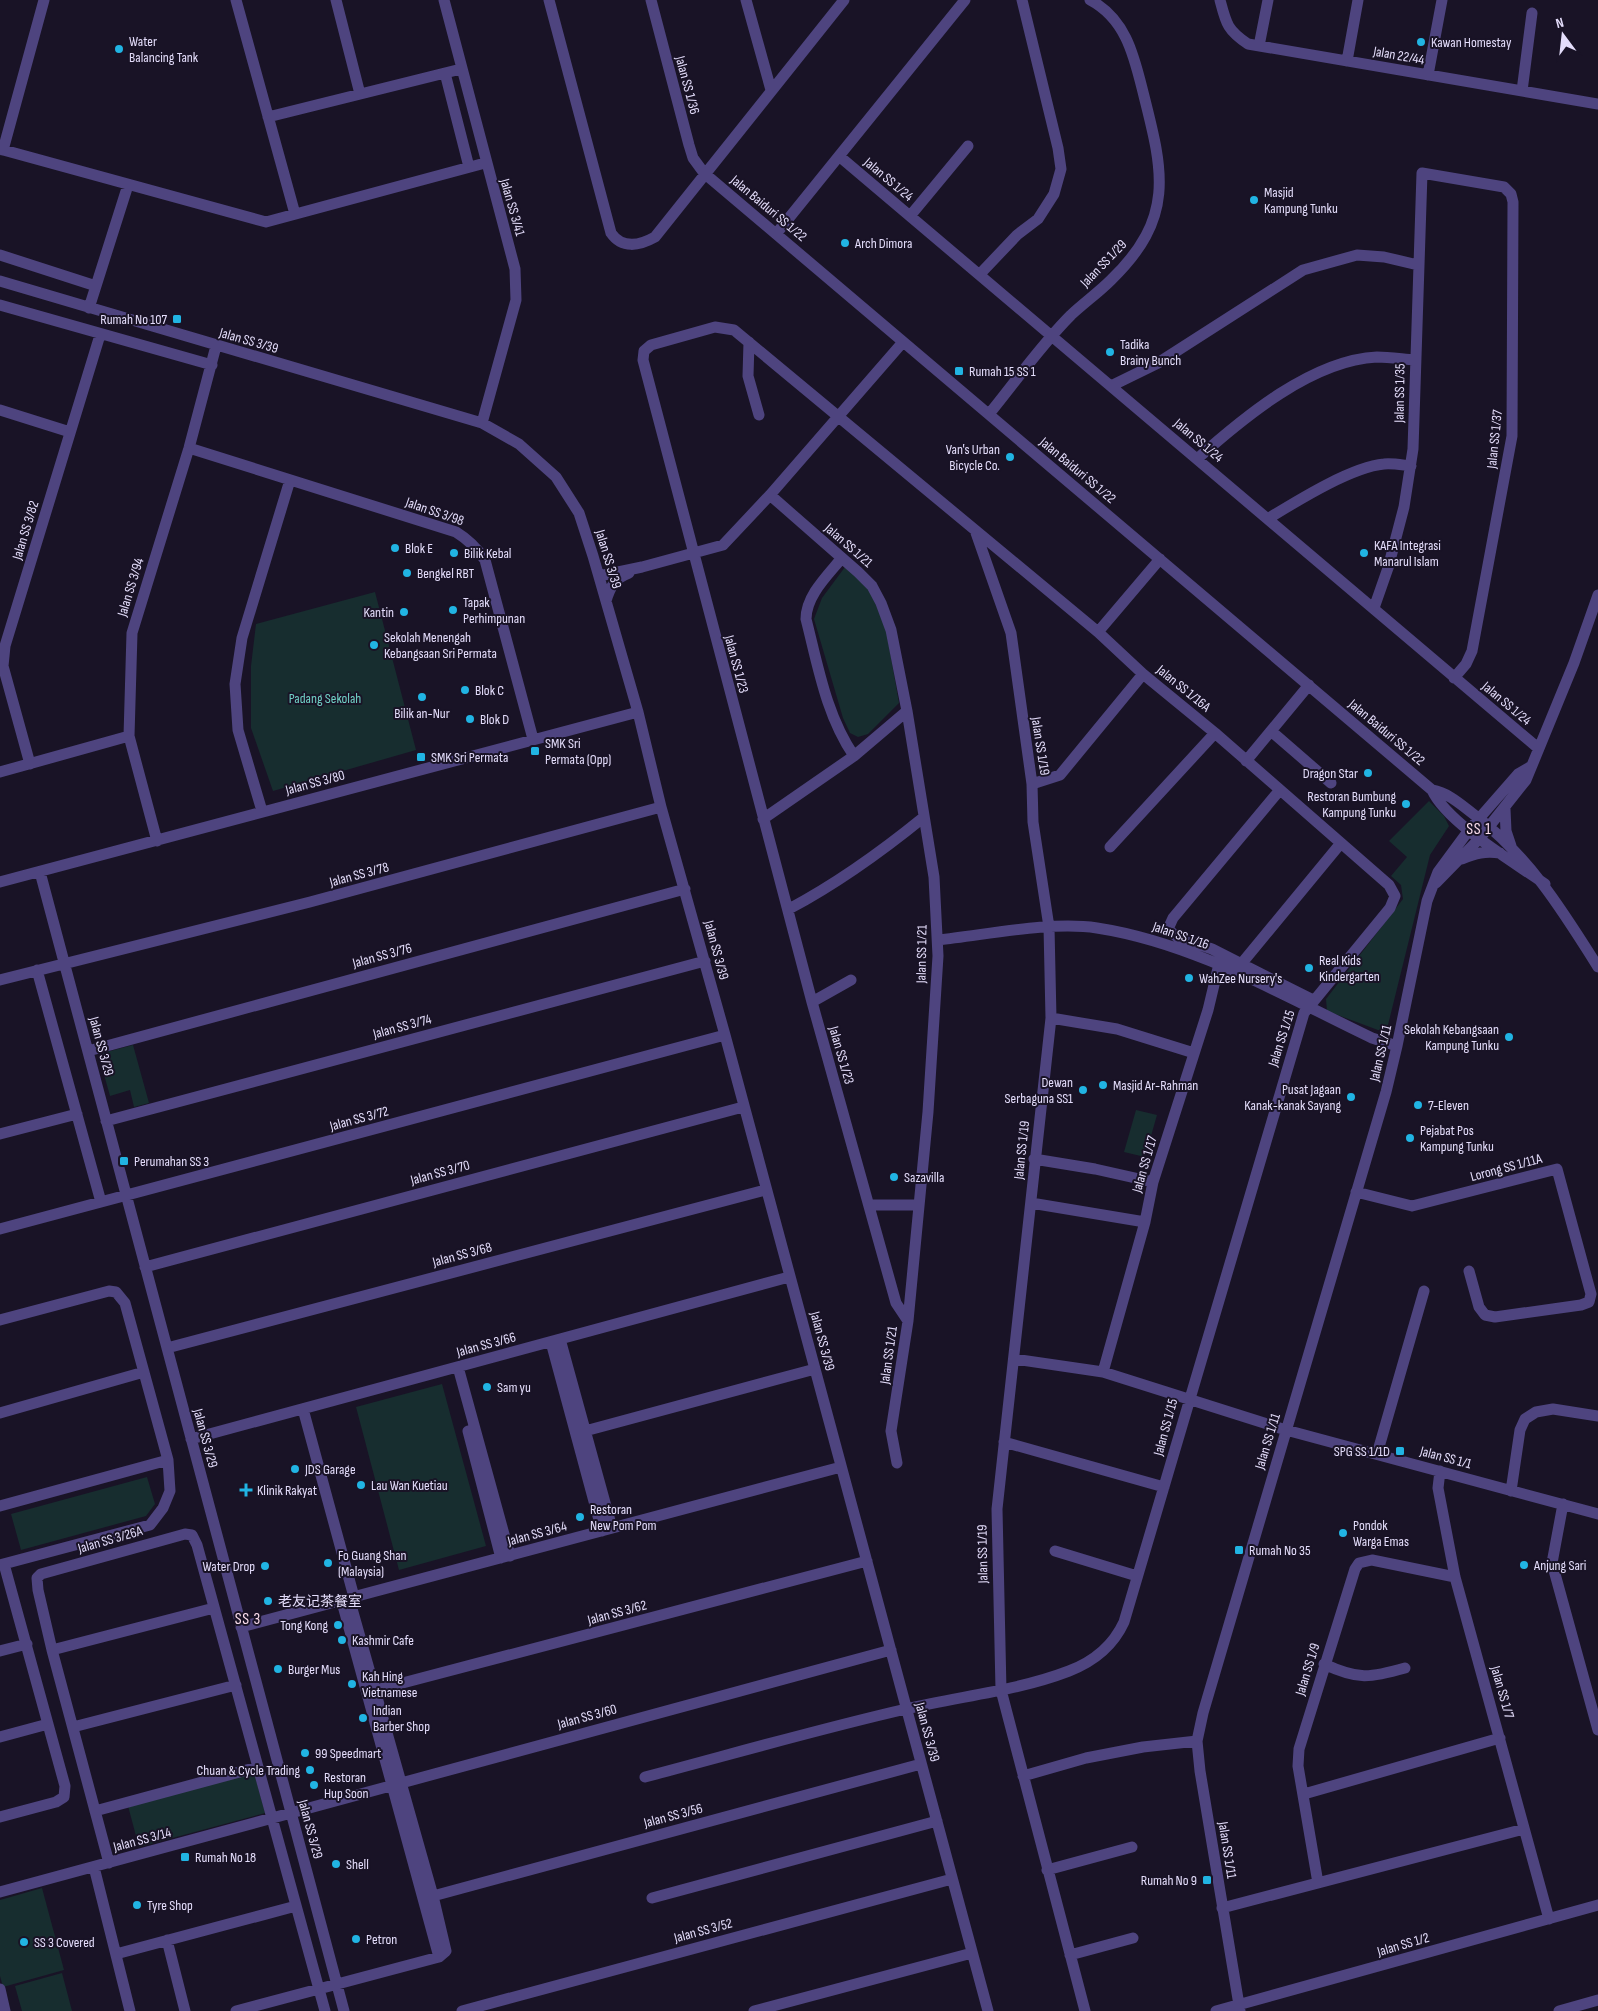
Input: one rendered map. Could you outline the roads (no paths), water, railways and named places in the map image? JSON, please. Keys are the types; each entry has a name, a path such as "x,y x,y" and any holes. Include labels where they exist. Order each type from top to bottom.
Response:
{"street":[{"path":"44,0 2,150 266,222 485,163"},
{"path":"236,0 295,214"},
{"path":"336,0 360,94"},
{"name":"Jalan SS 3/41","path":"444,0 485,163 515,269 516,300 482,423"},
{"path":"549,0 611,233 617,241 626,245 646,243 655,237 704,173 844,0"},
{"name":"Jalan SS 1/36","path":"651,0 689,145 693,158 704,173"},
{"path":"746,0 771,90"},
{"path":"776,234 965,0"},
{"path":"980,274 1017,235 1038,219 1054,194 1061,169 1058,148 1022,0"},
{"name":"Jalan SS 1/29","path":"989,414 1074,312 1111,280 1141,246 1158,207 1160,168 1155,137 1134,57 1120,25 1091,0"},
{"name":"Jalan 22/44","path":"1220,0 1229,29 1234,35 1248,44 1598,104"},
{"path":"1259,46 1268,0"},
{"path":"1347,61 1358,0"},
{"path":"1428,75 1442,0"},
{"path":"1522,91 1532,13"},
{"path":"268,117 461,69"},
{"path":"445,73 469,167"},
{"path":"910,216 968,146"},
{"name":"Jalan SS 1/24","path":"839,156 980,274 1051,338 1269,518 1538,748"},
{"name":"Jalan Baiduri SS 1/22","path":"704,173 1432,790"},
{"name":"Jalan SS 1/37","path":"1422,173 1504,187 1511,194 1513,202 1512,436 1472,651 1466,664 1454,678"},
{"name":"Jalan SS 1/35","path":"1374,608 1388,568 1404,507 1411,466 1416,384 1415,360 1422,173"},
{"path":"89,308 128,185"},
{"path":"1111,386 1158,364 1303,270 1357,254 1384,257 1418,265"},
{"path":"0,255 96,286"},
{"name":"Jalan SS 3/39","path":"0,281 482,423 519,444 556,477 579,513 638,712 661,807 705,961 765,1190 988,2011"},
{"path":"0,305 100,335 212,365"},
{"name":"Jalan SS 1/23","path":"839,415 734,330 715,327 650,345 644,351 642,360 692,554 789,909 812,1002 896,1303 908,1321"},
{"name":"Jalan SS 3/82","path":"30,764 2,667 6,646 100,335"},
{"path":"749,342 748,376 759,416"},
{"path":"599,576 642,567 723,545 770,495 903,342"},
{"name":"Jalan SS 3/94","path":"157,840 129,736 132,633 189,448 216,346"},
{"path":"1197,459 1273,398 1318,374 1347,362 1376,357 1415,360"},
{"path":"0,410 70,432"},
{"name":"Jalan SS 1/16A","path":"839,415 1098,632 1143,674 1215,733 1279,791 1389,885 1395,896 1390,908 1310,1004"},
{"name":"Jalan SS 3/98","path":"189,448 456,532 476,547 485,560 533,739"},
{"path":"1269,518 1294,502 1363,469 1384,464 1411,466"},
{"path":"262,812 238,730 235,684 242,638 290,480"},
{"name":"Jalan SS 1/21","path":"770,495 872,586 881,603 891,630 908,711 934,877 938,940 928,1112 908,1321 891,1431 897,1463"},
{"name":"Jalan SS 1/19","path":"975,530 1011,633 1032,784 1033,822 1049,927 1051,1018 997,1509 1001,1690 1085,2011"},
{"path":"841,558 811,598 806,608 806,619 831,715 842,739 854,756"},
{"path":"1098,632 1160,559"},
{"path":"606,601 610,588 616,581 623,575 642,567"},
{"path":"1506,850 1506,831 1501,805 1518,774 1530,767 1574,662 1598,595"},
{"path":"1032,784 1060,775 1143,674"},
{"path":"1246,760 1309,686"},
{"path":"763,819 854,756 908,711"},
{"name":"Jalan SS 3/80","path":"0,882 638,712"},
{"path":"1271,731 1331,783"},
{"path":"1110,847 1215,733"},
{"path":"0,772 129,736"},
{"path":"1432,790 1444,792 1490,827 1506,850 1545,884 1598,967"},
{"path":"1432,790 1437,801 1469,830 1480,838 1506,850"},
{"name":"Jalan SS 1/16","path":"1279,791 1173,918 1168,929 1171,934 1212,949 1242,963 1310,1004 1372,1038 1398,1046"},
{"path":"1464,807 1476,809 1501,805"},
{"name":"Jalan SS 1/11","path":"1452,860 1469,830 1479,818 1501,805"},
{"name":"Jalan SS 1/11","path":"1239,2008 1200,1771 1197,1741 1223,1642 1369,1153 1398,1046 1420,930 1433,885 1438,872 1480,838 1490,827 1501,805"},
{"name":"Jalan SS 3/78","path":"0,980 310,902 661,807"},
{"path":"1453,815 1457,829 1452,860 1475,853 1506,850"},
{"path":"789,909 832,886 878,854 924,816"},
{"path":"1242,963 1340,843"},
{"name":"Jalan SS 3/29","path":"40,872 344,2011"},
{"name":"Jalan SS 3/76","path":"88,1051 685,890"},
{"name":"Jalan SS 1/16","path":"938,940 1049,927 1096,928 1144,938 1218,964 1310,1004"},
{"name":"Jalan SS 3/74","path":"106,1121 705,961"},
{"name":"Jalan SS 1/17","path":"1103,1372 1145,1222 1153,1182 1194,1053 1218,964"},
{"path":"37,970 100,1202"},
{"path":"812,1002 851,980"},
{"name":"Jalan SS 1/15","path":"645,1777 906,1709 1001,1690 1070,1671 1105,1651 1116,1638 1124,1622 1188,1399 1310,1004"},
{"path":"1051,1018 1117,1029 1194,1053"},
{"name":"Jalan SS 3/72","path":"0,1229 725,1035"},
{"name":"Jalan SS 3/70","path":"145,1267 743,1107"},
{"path":"0,1134 77,1114"},
{"path":"1034,1159 1095,1169 1153,1182"},
{"name":"Lorong SS 1/11A","path":"1356,1192 1412,1206 1557,1169 1591,1294 1589,1302 1582,1305 1495,1317 1485,1315 1479,1307 1470,1271"},
{"name":"Jalan SS 3/68","path":"167,1348 765,1190"},
{"path":"1031,1203 1145,1222"},
{"path":"868,1205 919,1205"},
{"name":"Jalan SS 3/66","path":"191,1439 789,1277"},
{"path":"0,1320 109,1291 116,1292 125,1303 168,1460 170,1491 163,1508 150,1525 2,1565 27,1644 65,1786 64,1797 56,1802 0,1817"},
{"path":"1378,1454 1424,1291"},
{"path":"555,1340 584,1431 607,1530"},
{"path":"555,1340 607,1530"},
{"name":"Jalan SS 1/1","path":"1014,1359 1103,1372 1286,1430 1598,1514"},
{"path":"454,1368 506,1557"},
{"path":"584,1431 815,1369"},
{"path":"0,1413 144,1372"},
{"path":"303,1409 348,1598 439,1957"},
{"path":"1511,1490 1520,1430 1525,1419 1536,1412 1553,1410 1598,1416"},
{"path":"1004,1442 1164,1487"},
{"path":"0,1506 168,1460"},
{"name":"Jalan SS 3/64","path":"241,1627 841,1467"},
{"name":"Jalan SS 1/7","path":"1440,1472 1438,1488 1455,1577 1549,1919"},
{"path":"1563,1504 1552,1563 1598,1730"},
{"name":"Jalan SS 3/26A","path":"109,1863 52,1650 37,1578 42,1574 184,1534 192,1535 197,1545 325,2011"},
{"path":"1055,1551 1137,1576"},
{"name":"Jalan SS 1/9","path":"1318,1883 1298,1766 1299,1749 1355,1569 1359,1563 1366,1560 1380,1561 1455,1577"},
{"name":"Jalan SS 3/62","path":"376,1690 867,1562"},
{"path":"236,2011 439,1957 444,1954 447,1947 434,1896 396,1783 376,1690 348,1598"},
{"path":"52,1650 214,1608"},
{"path":"0,1651 27,1644"},
{"name":"Jalan SS 3/60","path":"291,1814 396,1783 891,1650"},
{"path":"1324,1664 1347,1675 1378,1675 1405,1668"},
{"path":"73,1727 236,1685"},
{"path":"0,1737 48,1724"},
{"path":"1304,1794 1500,1738"},
{"path":"1023,1776 1086,1758 1197,1741"},
{"name":"Jalan SS 3/56","path":"434,1896 921,1764"},
{"path":"95,1811 258,1767"},
{"name":"Jalan SS 3/14","path":"0,1892 291,1814"},
{"path":"652,1898 937,1822"},
{"path":"1222,1908 1524,1829"},
{"path":"1047,1870 1132,1847"},
{"path":"94,1867 130,2011"},
{"name":"Jalan SS 3/52","path":"462,2011 952,1878"},
{"name":"Jalan SS 1/2","path":"1216,2011 1239,2008 1598,1905"},
{"path":"116,1954 296,1906"},
{"path":"1070,1955 1133,1938"},
{"path":"167,1940 185,2011"},
{"path":"754,2011 972,1953"},
{"path":"0,1989 6,2011"},
{"path":"1559,2011 1598,2000"}],"place":[{"name":"Kawan Homestay","path":"1421,42"},
{"name":"Water Balancing Tank","path":"119,49"},
{"name":"Masjid Kampung Tunku","path":"1254,200"},
{"name":"Arch Dimora","path":"845,243"},
{"name":"Rumah No 107","path":"177,319"},
{"name":"Tadika Brainy Bunch","path":"1110,352"},
{"name":"Rumah 15 SS 1","path":"959,371"},
{"name":"Van's Urban Bicycle Co.","path":"1010,457"},
{"name":"Blok E","path":"395,548"},
{"name":"Bilik Kebal","path":"454,553"},
{"name":"KAFA Integrasi Manarul Islam","path":"1364,553"},
{"name":"Bengkel RBT","path":"407,573"},
{"name":"Tapak Perhimpunan","path":"453,610"},
{"name":"Kantin","path":"404,612"},
{"name":"Sekolah Menengah Kebangsaan Sri Permata","path":"374,645"},
{"name":"Blok C","path":"465,690"},
{"name":"Bilik an-Nur","path":"422,697"},
{"name":"Blok D","path":"470,719"},
{"name":"SMK Sri Permata (Opp)","path":"535,751"},
{"name":"SMK Sri Permata","path":"421,757"},
{"name":"Dragon Star","path":"1368,773"},
{"name":"Restoran Bumbung Kampung Tunku","path":"1406,804"},
{"name":"Real Kids Kindergarten","path":"1309,968"},
{"name":"WahZee Nursery's","path":"1189,978"},
{"name":"Sekolah Kebangsaan Kampung Tunku","path":"1509,1037"},
{"name":"Masjid Ar-Rahman","path":"1103,1085"},
{"name":"Dewan Serbaguna SS1","path":"1083,1090"},
{"name":"Pusat Jagaan Kanak-kanak Sayang","path":"1351,1097"},
{"name":"7-Eleven","path":"1418,1105"},
{"name":"Pejabat Pos Kampung Tunku","path":"1410,1138"},
{"name":"Perumahan SS 3","path":"124,1161"},
{"name":"Sazavilla","path":"894,1177"},
{"name":"Sam yu","path":"487,1387"},
{"name":"SPG SS 1/1D","path":"1400,1451"},
{"name":"JDS Garage","path":"295,1469"},
{"name":"Lau Wan Kuetiau","path":"361,1485"},
{"name":"Klinik Rakyat","path":"246,1490"},
{"name":"Restoran New Pom Pom","path":"580,1517"},
{"name":"Pondok Warga Emas","path":"1343,1533"},
{"name":"Rumah No 35","path":"1239,1550"},
{"name":"Fo Guang Shan (Malaysia)","path":"328,1563"},
{"name":"Anjung Sari","path":"1524,1565"},
{"name":"Water Drop","path":"265,1566"},
{"name":"老友记茶餐室","path":"268,1601"},
{"name":"Tong Kong","path":"338,1625"},
{"name":"Kashmir Cafe","path":"342,1640"},
{"name":"Burger Mus","path":"278,1669"},
{"name":"Kah Hing Vietnamese","path":"352,1684"},
{"name":"Indian Barber Shop","path":"363,1718"},
{"name":"99 Speedmart","path":"305,1753"},
{"name":"Chuan & Cycle Trading","path":"310,1770"},
{"name":"Restoran Hup Soon","path":"314,1785"},
{"name":"Rumah No 18","path":"185,1857"},
{"name":"Shell","path":"336,1864"},
{"name":"Rumah No 9","path":"1207,1880"},
{"name":"Tyre Shop","path":"137,1905"},
{"name":"Petron","path":"356,1939"},
{"name":"SS 3 Covered","path":"24,1942"}],"district":[{"name":"SS 1","path":"1479,828"},
{"name":"SS 3","path":"248,1618"}],"park label":[{"name":"Padang Sekolah","path":"325,698"}]}
